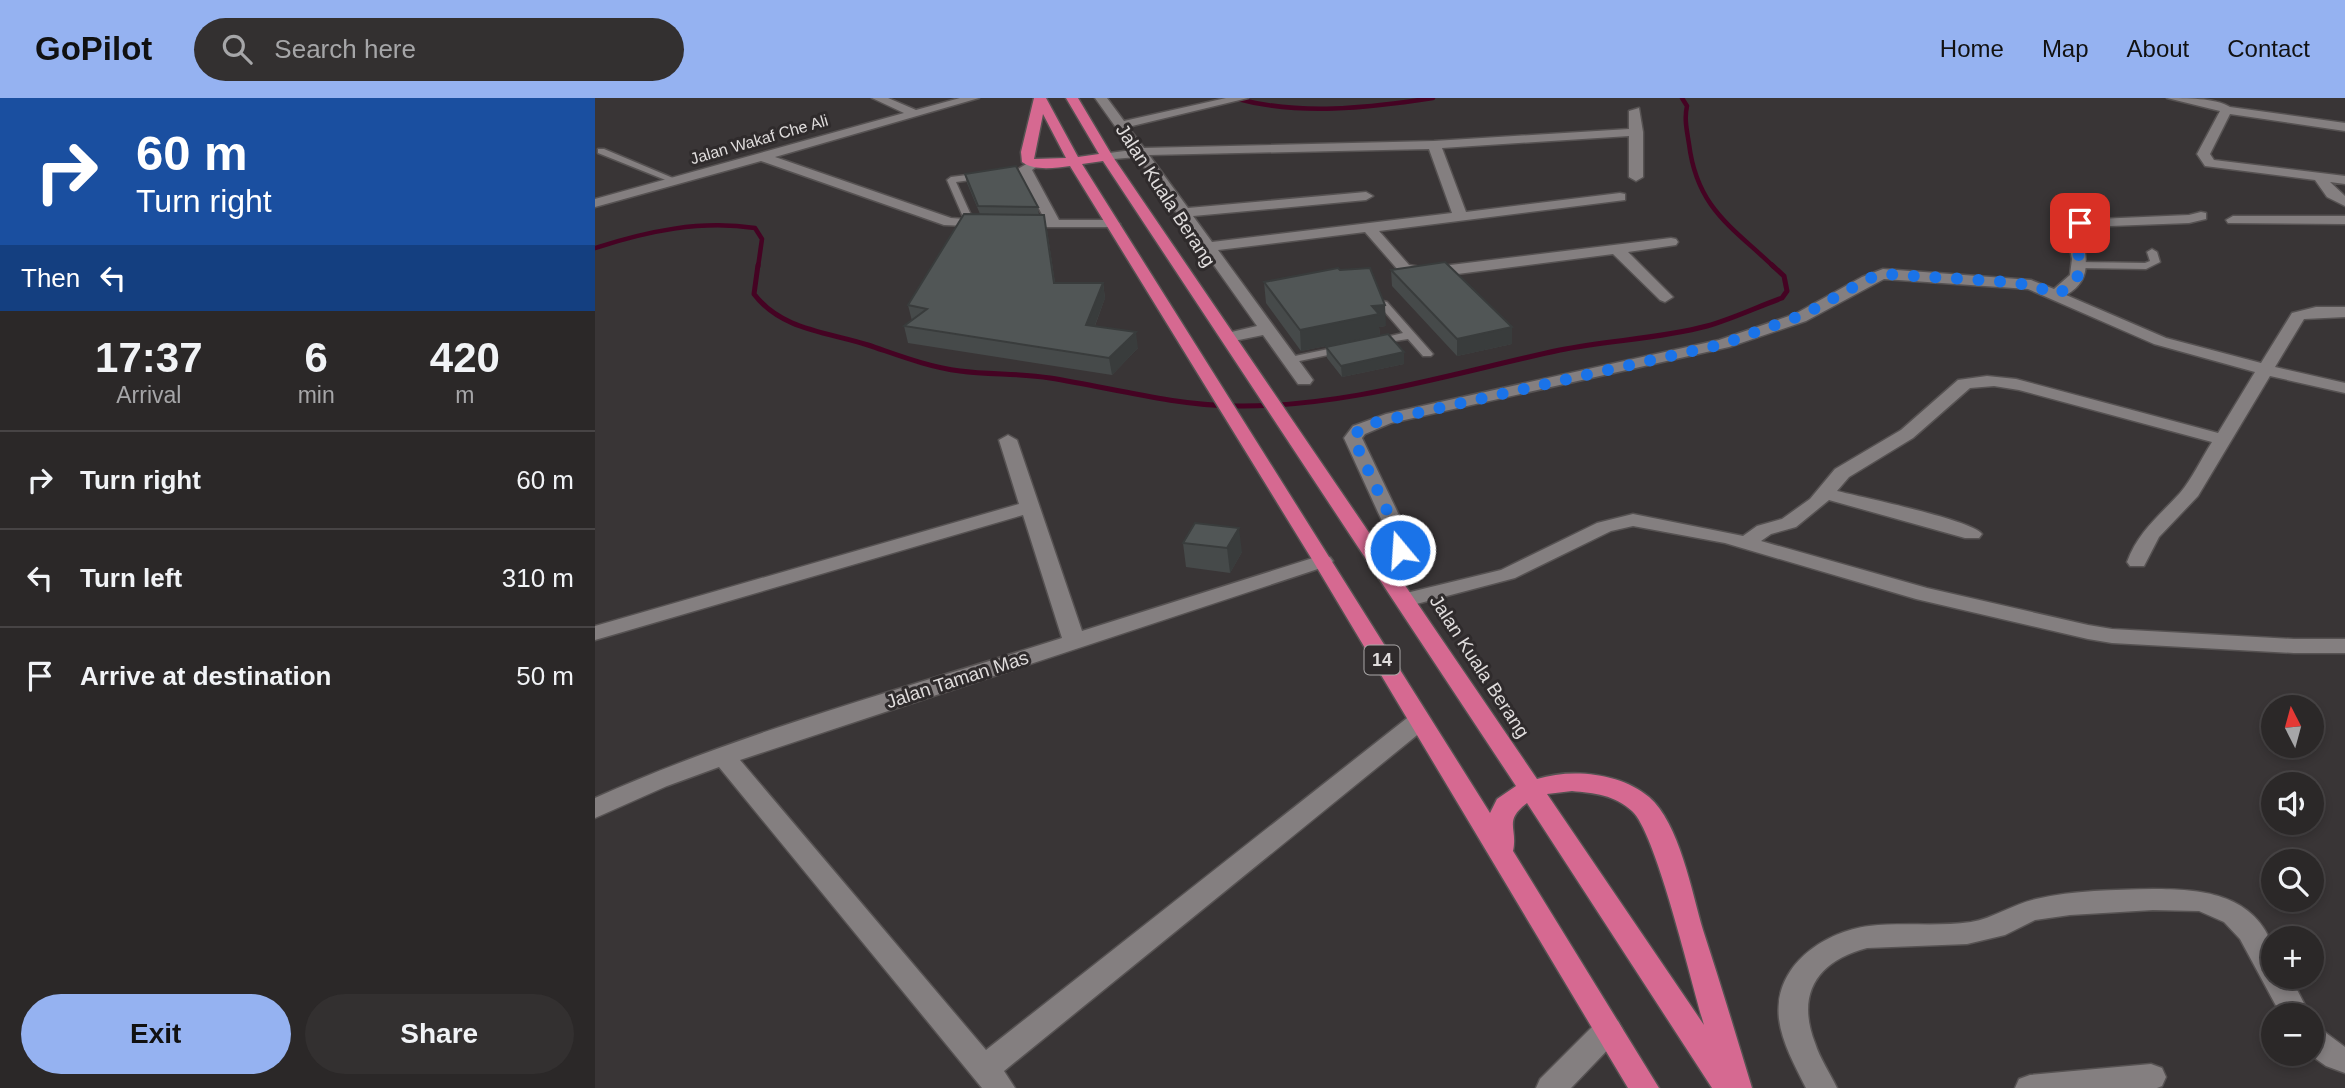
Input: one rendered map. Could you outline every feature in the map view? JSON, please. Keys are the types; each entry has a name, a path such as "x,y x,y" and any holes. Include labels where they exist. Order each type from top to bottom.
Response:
{"highway":[{"name":"Jalan Kuala Berang","path":"1072,98 1108,157 1729,1088"},
{"path":"1040,99 1024,168 1108,157"},
{"name":"14","path":"1040,99 1074,162 1323,561 1644,1088"},
{"path":"1513,876 1496,833 1498,814 1511,799 1558,782 1589,782 1616,789 1639,802 1657,827 1737,1088"}],"street":[{"path":"878,98 915,114"},
{"name":"Jalan Wakaf Che Ali","path":"595,203 973,98"},
{"path":"1101,98 1304,380"},
{"path":"1121,125 1242,98"},
{"path":"2173,98 2345,127"},
{"path":"2220,104 2203,154 2210,163 2345,180"},
{"path":"1635,111 1636,177"},
{"path":"1108,157 1139,152 1434,145 1637,132"},
{"path":"1434,145 1452,188 1460,216"},
{"path":"762,157 938,219 969,224 1113,224"},
{"path":"1024,168 1054,224"},
{"path":"2320,178 2332,194 2345,202"},
{"path":"1183,213 1366,196"},
{"path":"1208,247 1620,197"},
{"path":"2056,294 2074,285 2081,265 2073,229 2080,223 2189,219 2200,216"},
{"path":"2233,220 2345,220"},
{"path":"1369,228 1404,268 1414,272 1444,272 1671,242"},
{"path":"1617,249 1665,297"},
{"path":"1385,569 1400,550 1398,534 1353,438 1369,424 1723,344 1805,314 1870,278 1883,274 2031,285 2056,294 2138,334 2266,370 2345,388"},
{"path":"2137,562 2142,547 2164,518 2188,496 2298,316 2316,312 2345,312"},
{"path":"1229,337 1267,330"},
{"path":"1746,543 1764,530 1789,523 1817,503 1842,472 1898,440 1965,384 2007,382 2223,440"},
{"path":"1008,440 1074,640"},
{"path":"1823,493 1972,534"},
{"path":"595,633 1030,507"},
{"path":"1405,600 1457,590 1509,574 1619,522 1650,523 1746,543 1936,597 2088,632 2112,636 2345,646"},
{"name":"Jalan Taman Mas","path":"595,809 657,780 724,757 1074,640 1323,561"},
{"path":"724,757 992,1078 1419,721"},
{"path":"1822,1088 1801,1048 1792,1015 1795,985 1815,958 1847,941 1991,929 2033,910 2061,905 2189,898 2212,902 2231,911 2246,925 2261,951"},
{"path":"1552,1088 1608,1030"},
{"path":"2324,1048 2345,1060"},
{"path":"2030,1088 2151,1077"}],"lane":[{"path":"601,151 676,181"},
{"path":"969,224 951,180 988,175"},
{"path":"2081,265 2146,266 2155,262 2152,252"},
{"path":"1383,304 1427,354"},
{"path":"1290,360 1411,335"}],"building":[{"path":"1016,166 1038,207 978,206 965,174"},
{"path":"964,214 1044,215 1054,283 1103,283 1086,325 1136,332 1109,358 904,326 927,309 908,305"},
{"path":"1445,262 1512,327 1457,339 1391,270"},
{"path":"1338,268 1370,268 1385,305 1372,306 1379,314 1300,330 1264,282"},
{"path":"1388,334 1404,352 1341,366 1326,347"},
{"path":"1195,523 1239,528 1227,548 1183,543"}],"waterway":[{"path":"1234,98 1259,104 1308,109 1384,105 1433,98"},
{"path":"1682,98 1687,106 1686,125 1693,166 1708,200 1730,227 1774,267"},
{"path":"595,248 694,226 755,228 762,239 758,267"},
{"path":"758,265 754,294 777,315 806,328 925,364 960,371 1050,378 1188,403 1235,406 1276,405 1358,395 1560,350 1707,326 1782,298 1787,291 1784,276 1772,265"}],"route":[{"path":"1400,550 1398,534 1353,438 1369,424 1723,344 1824,306 1870,278 1883,274 1915,274 2031,285 2056,294 2074,285 2077,278 2081,265 2073,229 2080,223"}]}
